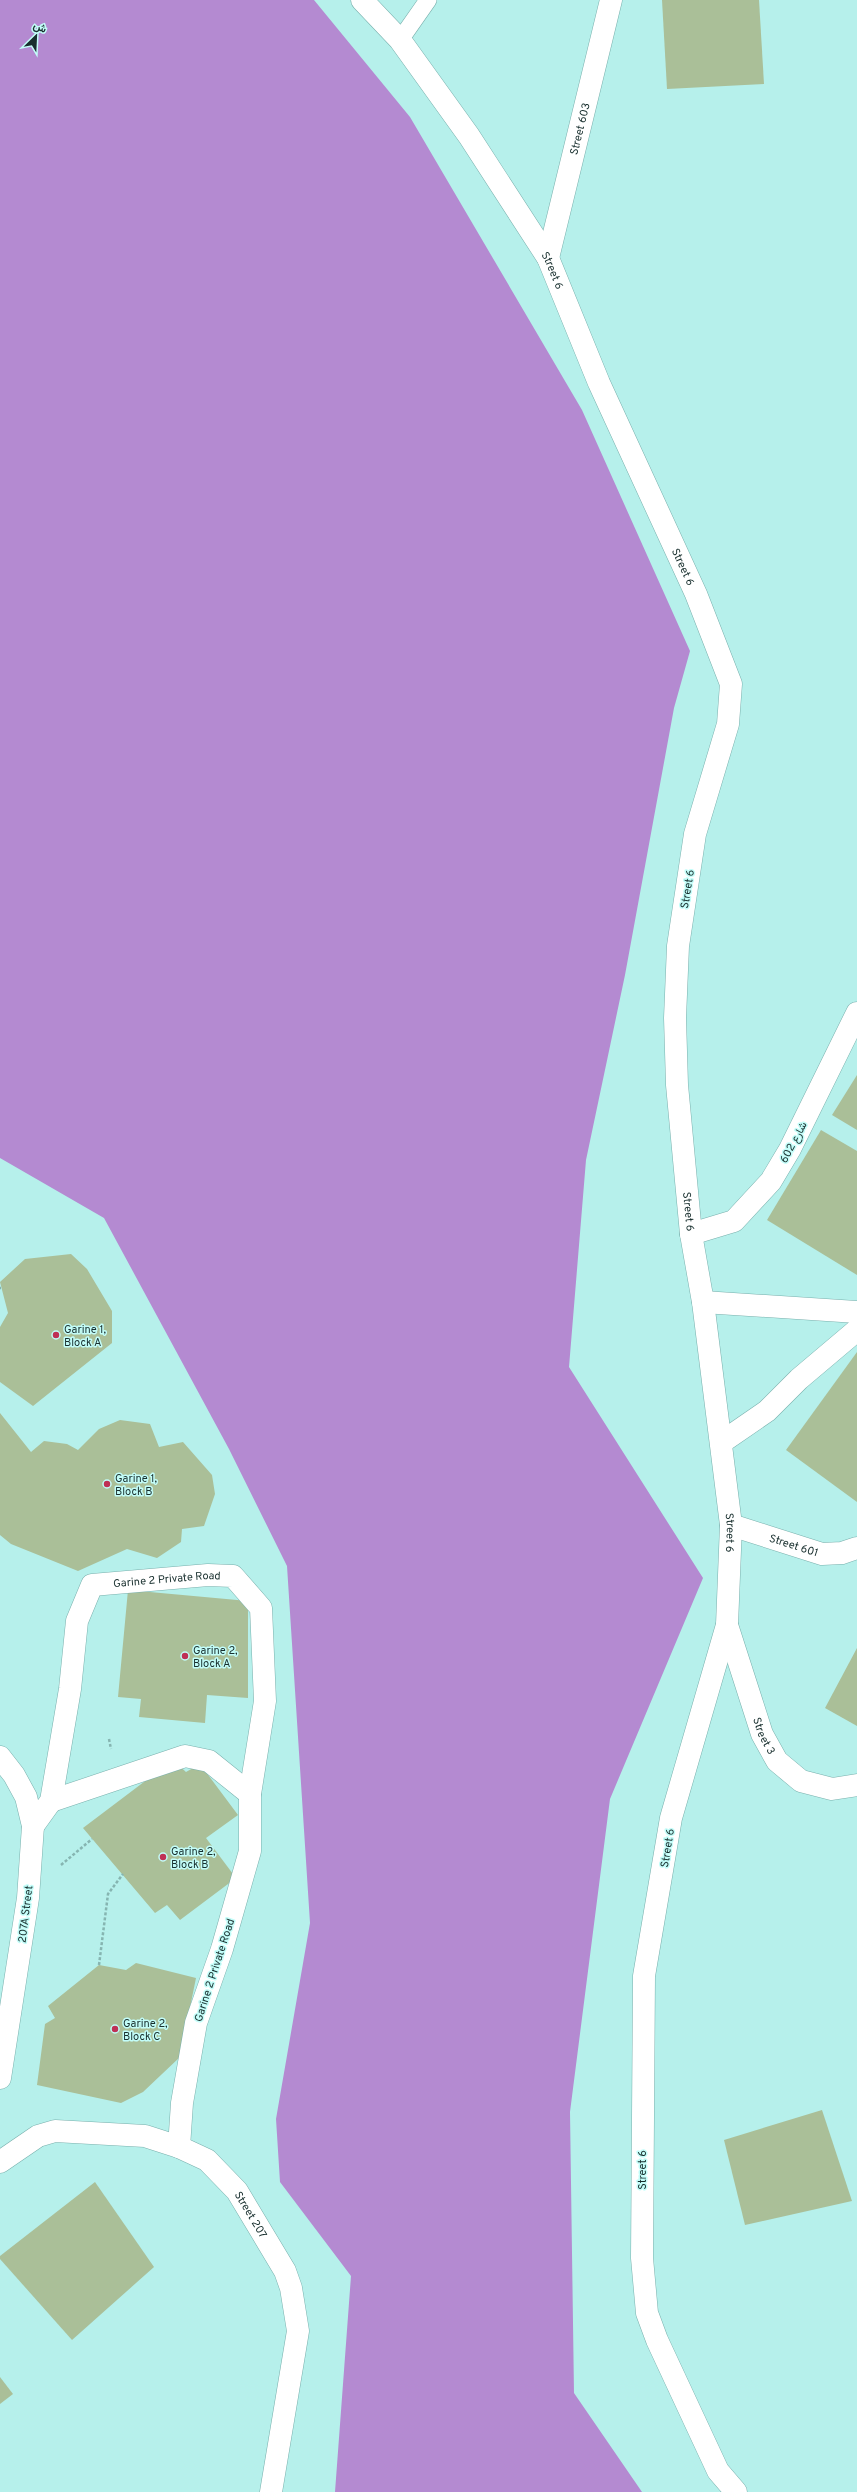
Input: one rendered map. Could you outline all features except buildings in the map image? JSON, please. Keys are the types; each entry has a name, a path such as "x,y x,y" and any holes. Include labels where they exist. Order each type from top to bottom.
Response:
{"street":[{"name":"Street 6","path":"362,0 400,40 469,136 548,258 600,382 696,594 730,684 728,724 695,834 678,946 675,1018 677,1084 691,1234 703,1302 722,1442 731,1525 727,1625 672,1818 644,1976 642,2258 647,2313 657,2340 718,2471 736,2492"},
{"name":"Street 603","path":"548,258 611,0"},
{"name":"شارع 602","path":"691,1234 734,1221 770,1181 790,1149 857,1013"},
{"path":"703,1302 857,1312"},
{"path":"722,1442 767,1411 799,1380 857,1330"},
{"name":"Street 601","path":"731,1525 822,1554 842,1553 857,1548"},
{"name":"Garine 2 Private Road","path":"33,1826 51,1801 70,1689 77,1621 92,1585 208,1575 233,1576 261,1608 265,1702 250,1794 250,1852 222,1949 196,2023 182,2104 179,2147"},
{"name":"Street 3","path":"727,1625 762,1734 777,1762 801,1781 832,1789 857,1785"},
{"path":"51,1801 185,1756 209,1761 250,1794"},
{"name":"207A Street","path":"0,1757 14,1775 26,1797 33,1826 28,1898 0,2078"},
{"name":"Street 207","path":"0,2162 38,2136 55,2131 145,2136 179,2147 207,2160 237,2191 285,2271 291,2288 298,2331 271,2492"}],"lane":[{"path":"400,40 428,0"}],"path":[{"path":"98,1965 108,1894 122,1874"}],"shaded area":[{"path":"0,0 314,0 410,117 582,410 690,651 674,708 625,975 586,1160 569,1367 703,1578 610,1799 570,2112 574,2393 642,2492 335,2492 351,2276 280,2182 276,2119 310,1923 287,1566 229,1449 104,1218 0,1158"}],"place":[{"name":"Garine 1, Block A","path":"56,1335"},
{"name":"Garine 1, Block B","path":"107,1484"},
{"name":"Garine 2, Block A","path":"185,1656"},
{"name":"Garine 2, Block B","path":"163,1857"},
{"name":"Garine 2, Block C","path":"115,2029"}]}
